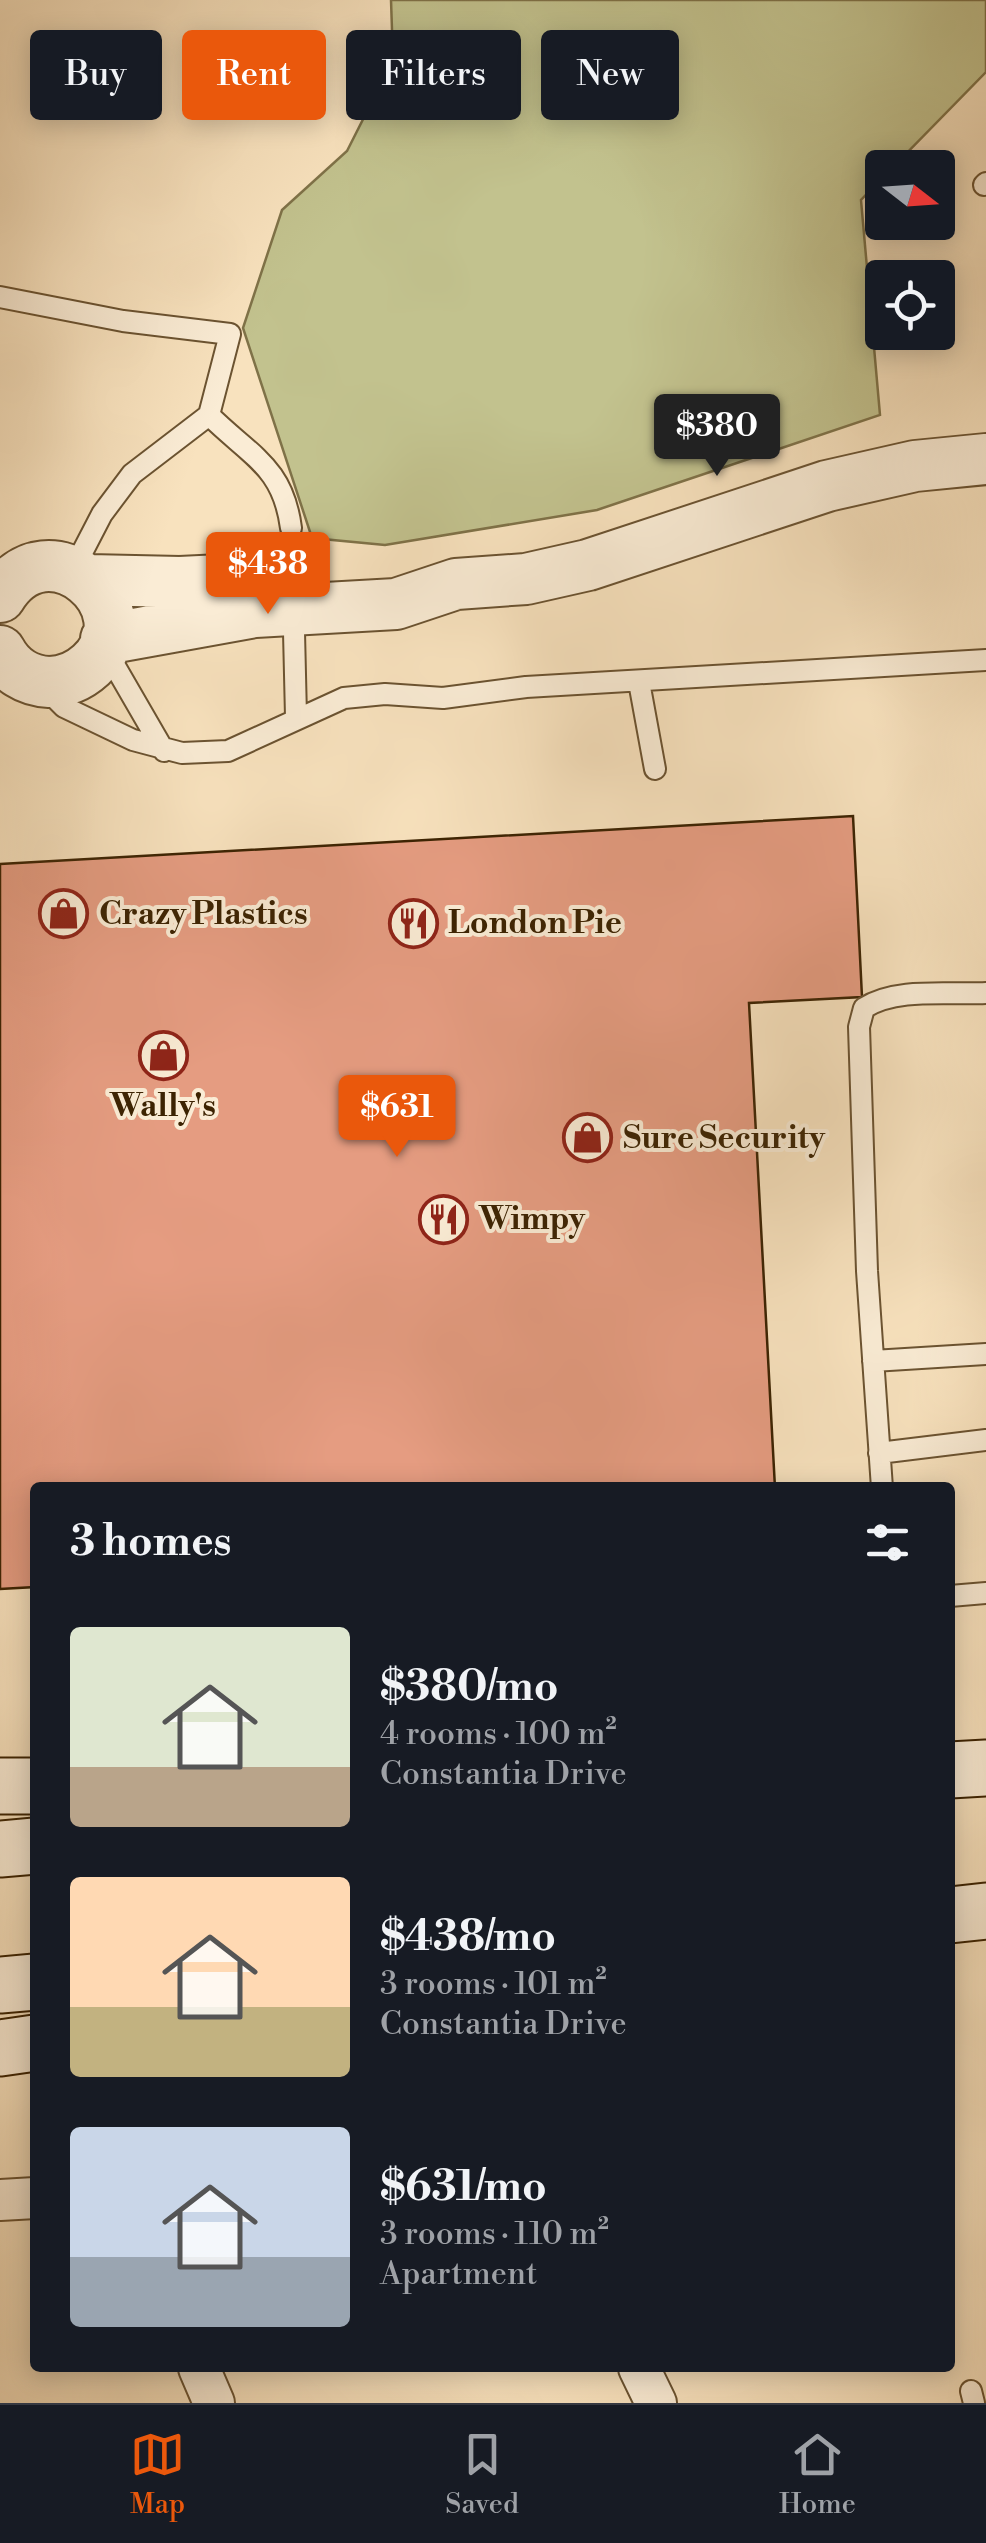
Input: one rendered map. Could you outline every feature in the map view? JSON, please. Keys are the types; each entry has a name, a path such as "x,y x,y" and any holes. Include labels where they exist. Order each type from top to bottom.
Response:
{"main road":[{"path":"955,1770 986,1768"},
{"path":"0,1786 30,1786"},
{"path":"0,1849 30,1846"},
{"path":"955,1914 986,1911"},
{"path":"0,1985 30,1982"},
{"path":"0,2048 30,2044"}],"street":[{"path":"105,643 255,612 396,604 456,584 526,579 588,565 827,486 915,466 986,459"},
{"path":"0,598 20,575 56,566 81,576 180,582 357,574 424,576 456,584"},
{"path":"11,663 59,682 79,675 94,662 105,643 107,612 101,595 81,576"},
{"path":"0,2200 30,2198"},
{"path":"201,2372 214,2403"},
{"path":"642,2372 656,2403"}],"lane":[{"path":"0,297 123,321 230,334 209,415 132,474 102,514 81,576"},
{"path":"209,415 267,466 288,500 291,528"},
{"path":"294,632 296,717"},
{"path":"105,643 164,751"},
{"path":"11,663 64,707 164,751 228,751 344,698 385,694 443,698 526,688 986,660"},
{"path":"639,682 654,769"},
{"path":"881,1482 859,1027 864,1008 873,1002 894,997 986,993"},
{"path":"873,1361 986,1354"},
{"path":"879,1453 986,1440"},
{"path":"955,1596 986,1593"}],"green space":[{"path":"391,0 986,0 986,72 910,150 865,150 865,196 861,200 866,260 865,350 874,350 880,415 597,510 385,545 312,538 243,328 282,210 347,151 363,120 521,120 521,30 392,30"}],"building":[{"path":"853,816 862,997 749,1003 775,1482 30,1482 30,1587 0,1589 0,864"}],"place":[{"name":"Crazy Plastics","path":"64,914"},
{"name":"London Pie","path":"413,923"},
{"name":"Wally's","path":"163,1056"},
{"name":"Sure Security","path":"588,1138"},
{"name":"Wimpy","path":"444,1219"}]}
